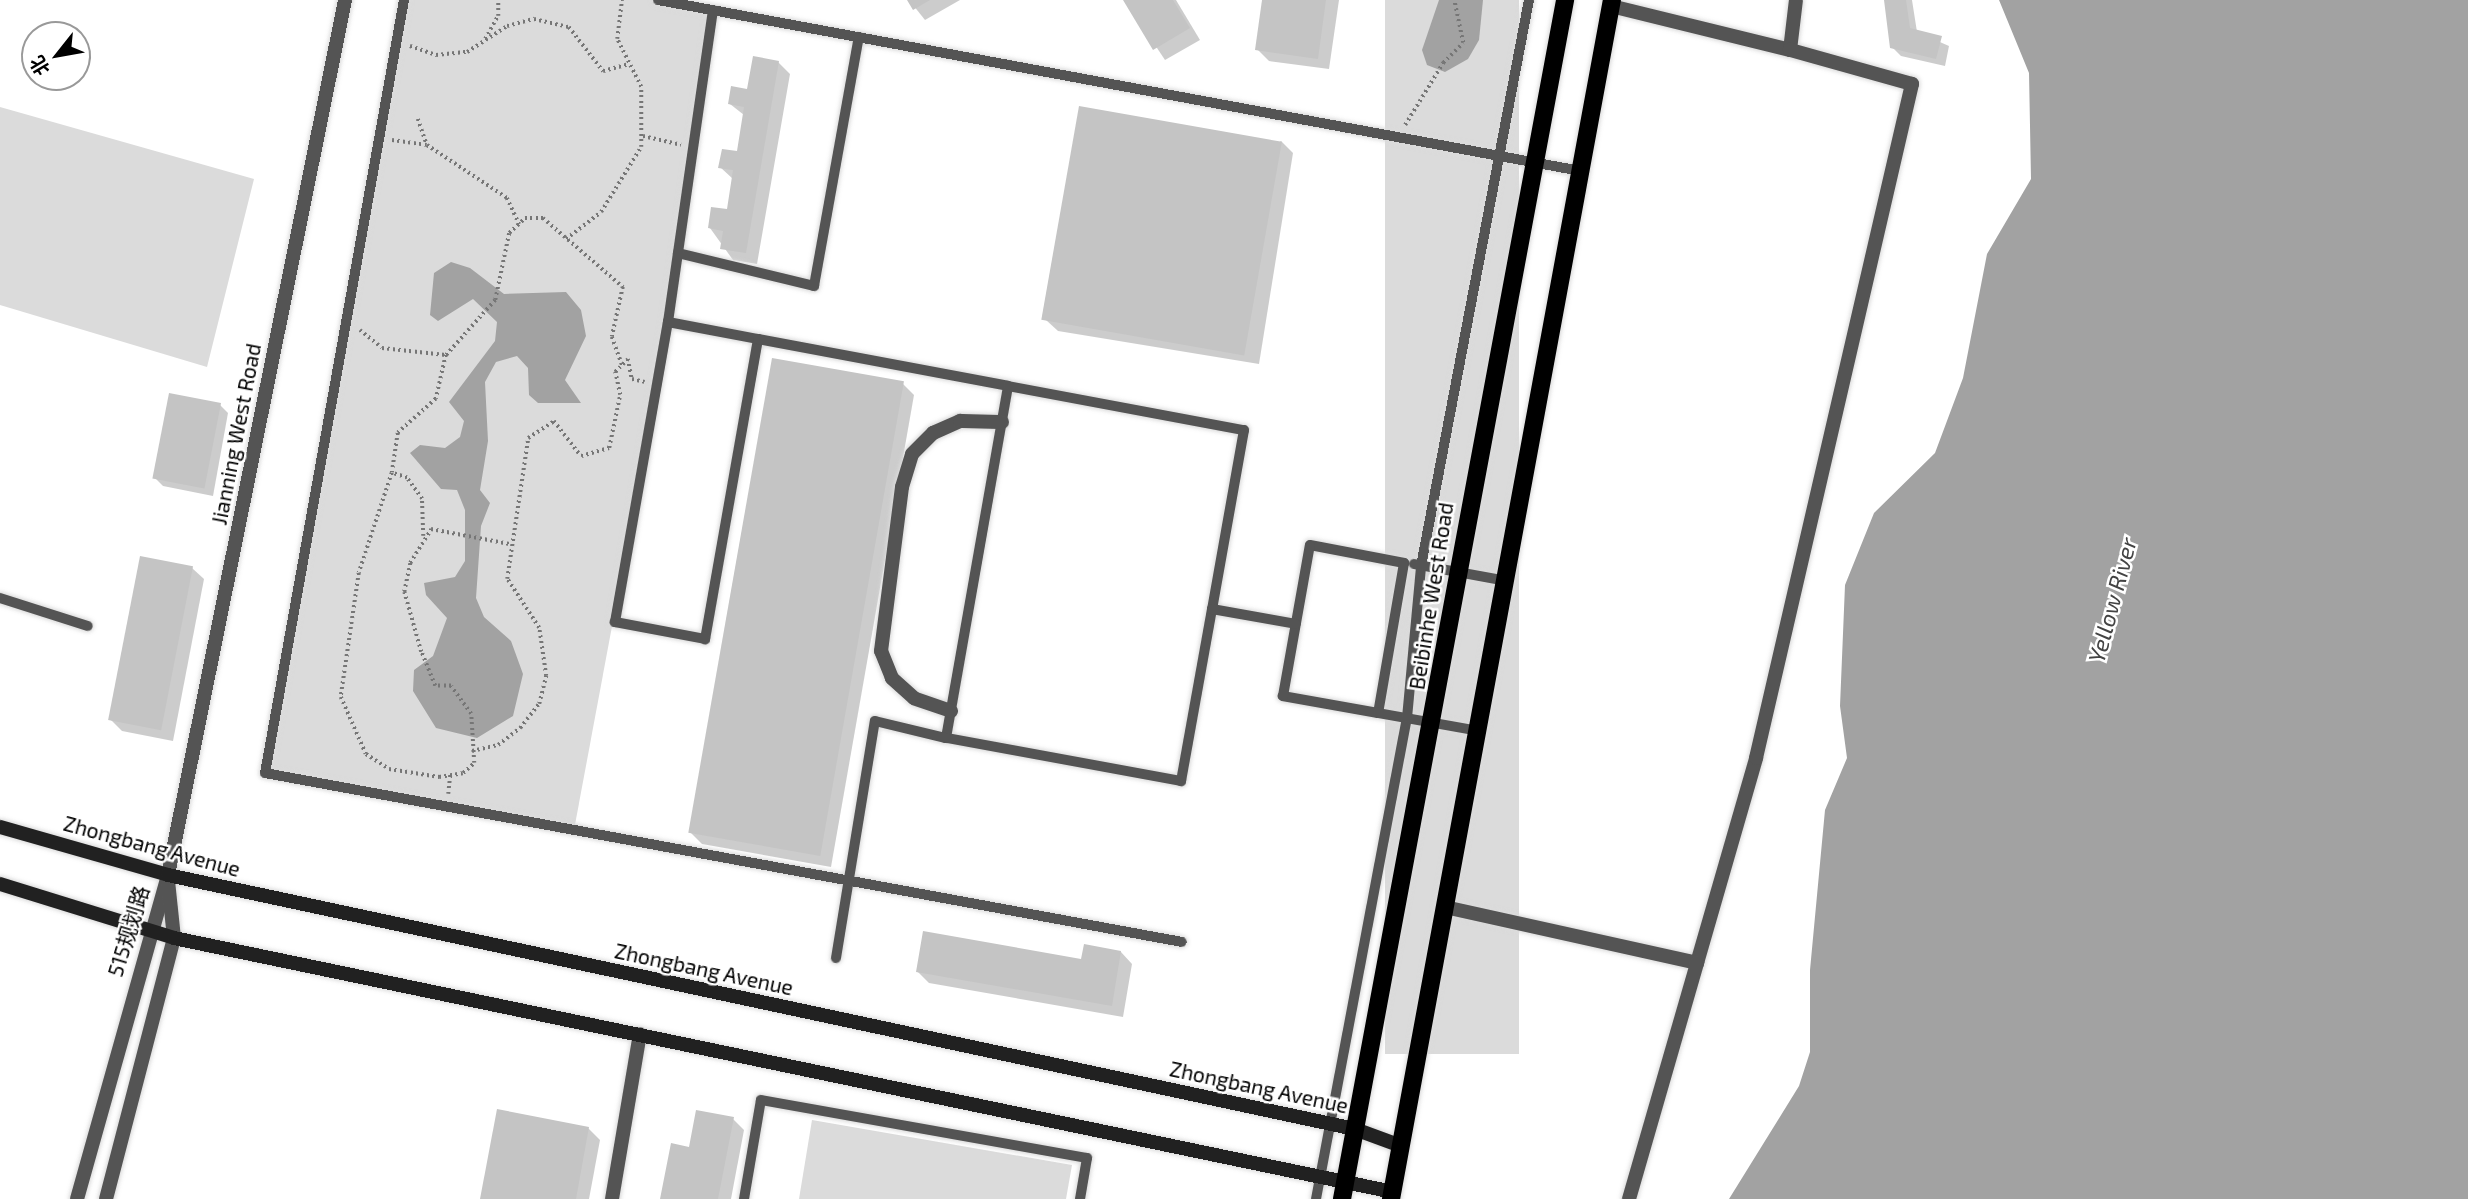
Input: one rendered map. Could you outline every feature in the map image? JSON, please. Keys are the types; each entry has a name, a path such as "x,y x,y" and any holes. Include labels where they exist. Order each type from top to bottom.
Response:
{"main road":[{"name":"Beibinhe West Road","path":"1342,1199 1435,723 1454,572 1565,0"},
{"path":"0,884 149,928 174,938 1346,1179 1392,1195 1501,580 1612,3"},
{"name":"Zhongbang Avenue","path":"0,827 168,875 1355,1129 1401,1146"}],"street":[{"name":"Jianning West Road","path":"168,875 345,0"},
{"path":"1790,50 1796,0"},
{"path":"1612,3 1912,84 1756,758 1629,1199"},
{"path":"951,710 914,698 892,678 880,651 902,487 912,454 933,433 960,421 1002,422"},
{"name":"515规划路","path":"77,1199 149,928 168,875"},
{"name":"515规划路","path":"106,1199 174,938 168,875"},
{"path":"1445,907 1697,963"},
{"path":"612,1199 640,1034"}],"lane":[{"path":"404,0 265,773 1182,942"},
{"path":"658,0 1400,133 1581,171"},
{"path":"1317,1199 1335,1125 1407,718 1420,566 1529,0"},
{"path":"713,10 668,322 615,622 705,639 758,339"},
{"path":"678,253 814,286 859,37"},
{"path":"668,322 1244,430 1181,781 946,738 875,721 836,958"},
{"path":"946,738 1008,386"},
{"path":"1474,730 1283,696 1310,545 1501,580"},
{"path":"1378,713 1404,563"},
{"path":"0,598 88,626"},
{"path":"1212,609 1296,624"},
{"path":"744,1199 761,1100 1087,1158 1080,1199"}],"path":[{"path":"484,40 498,16 498,0"},
{"path":"566,239 608,203 643,136 641,87 617,39 622,0"},
{"path":"1400,133 1432,80 1463,43 1454,0"},
{"path":"397,42 436,55 467,52 484,40 534,19 569,27 603,71 629,64"},
{"path":"418,119 427,145"},
{"path":"380,134 401,145 427,145 507,198 519,224"},
{"path":"643,136 694,148"},
{"path":"391,473 407,478 422,499 423,536 404,592 421,652 435,686 451,686 471,714 474,763 463,773 439,777 389,769 366,754 341,697 359,573 391,473 398,433 436,399 446,355 495,300 509,233 519,224 543,218 623,287 612,337 622,365"},
{"path":"347,320 382,348 446,355"},
{"path":"472,751 498,745 520,728 539,704 546,676 539,628 508,579 510,544 528,438 554,421 581,456 609,448 620,396 615,372 628,359 632,379 657,385"},
{"path":"423,536 431,529 510,544"}],"shaded area":[{"path":"404,0 658,0 713,10 657,385 574,830 265,773"},
{"path":"1385,0 1519,0 1519,1054 1385,1054"},
{"path":"0,107 254,179 207,367 0,305"},
{"path":"812,1120 1072,1165 1066,1199 799,1199"}],"water":[{"path":"1439,0 1483,0 1479,40 1468,59 1445,72 1427,65 1422,50"},
{"name":"Yellow River","path":"1999,0 2468,0 2468,1199 1729,1199 1799,1086 1810,1052 1810,970 1825,810 1847,758 1840,706 1845,585 1874,513 1935,453 1963,378 1987,254 2031,179 2029,73"},
{"path":"451,262 470,268 504,294 566,292 581,310 586,336 565,380 581,403 538,403 529,395 528,368 517,356 496,362 485,382 488,441 480,490 490,503 481,526 476,598 484,617 511,641 523,674 513,716 477,738 436,728 413,691 414,670 433,656 447,618 426,595 424,583 455,577 465,561 465,510 457,490 441,489 410,453 420,445 445,448 460,437 464,421 449,402 495,341 497,322 473,299 438,321 430,315 434,273"}],"building":[{"path":"907,0 930,0 913,10"},
{"path":"1123,0 1173,0 1190,28 1153,50"},
{"path":"1262,0 1326,0 1318,59 1255,50"},
{"path":"1884,0 1906,0 1910,28 1942,36 1936,59 1890,48"},
{"path":"753,56 779,61 746,253 720,249 723,231 708,228 711,207 727,209 733,170 718,168 722,149 737,151 744,107 728,104 731,86 747,89"},
{"path":"1079,106 1282,142 1244,355 1041,320"},
{"path":"772,358 904,381 820,856 688,833"},
{"path":"169,393 221,403 204,489 152,478"},
{"path":"140,556 193,566 161,730 108,720"},
{"path":"923,931 1081,959 1084,944 1121,951 1112,1006 916,972"},
{"path":"497,1109 589,1127 576,1199 480,1199"},
{"path":"696,1110 734,1117 718,1199 660,1199 671,1143 689,1147"}]}
